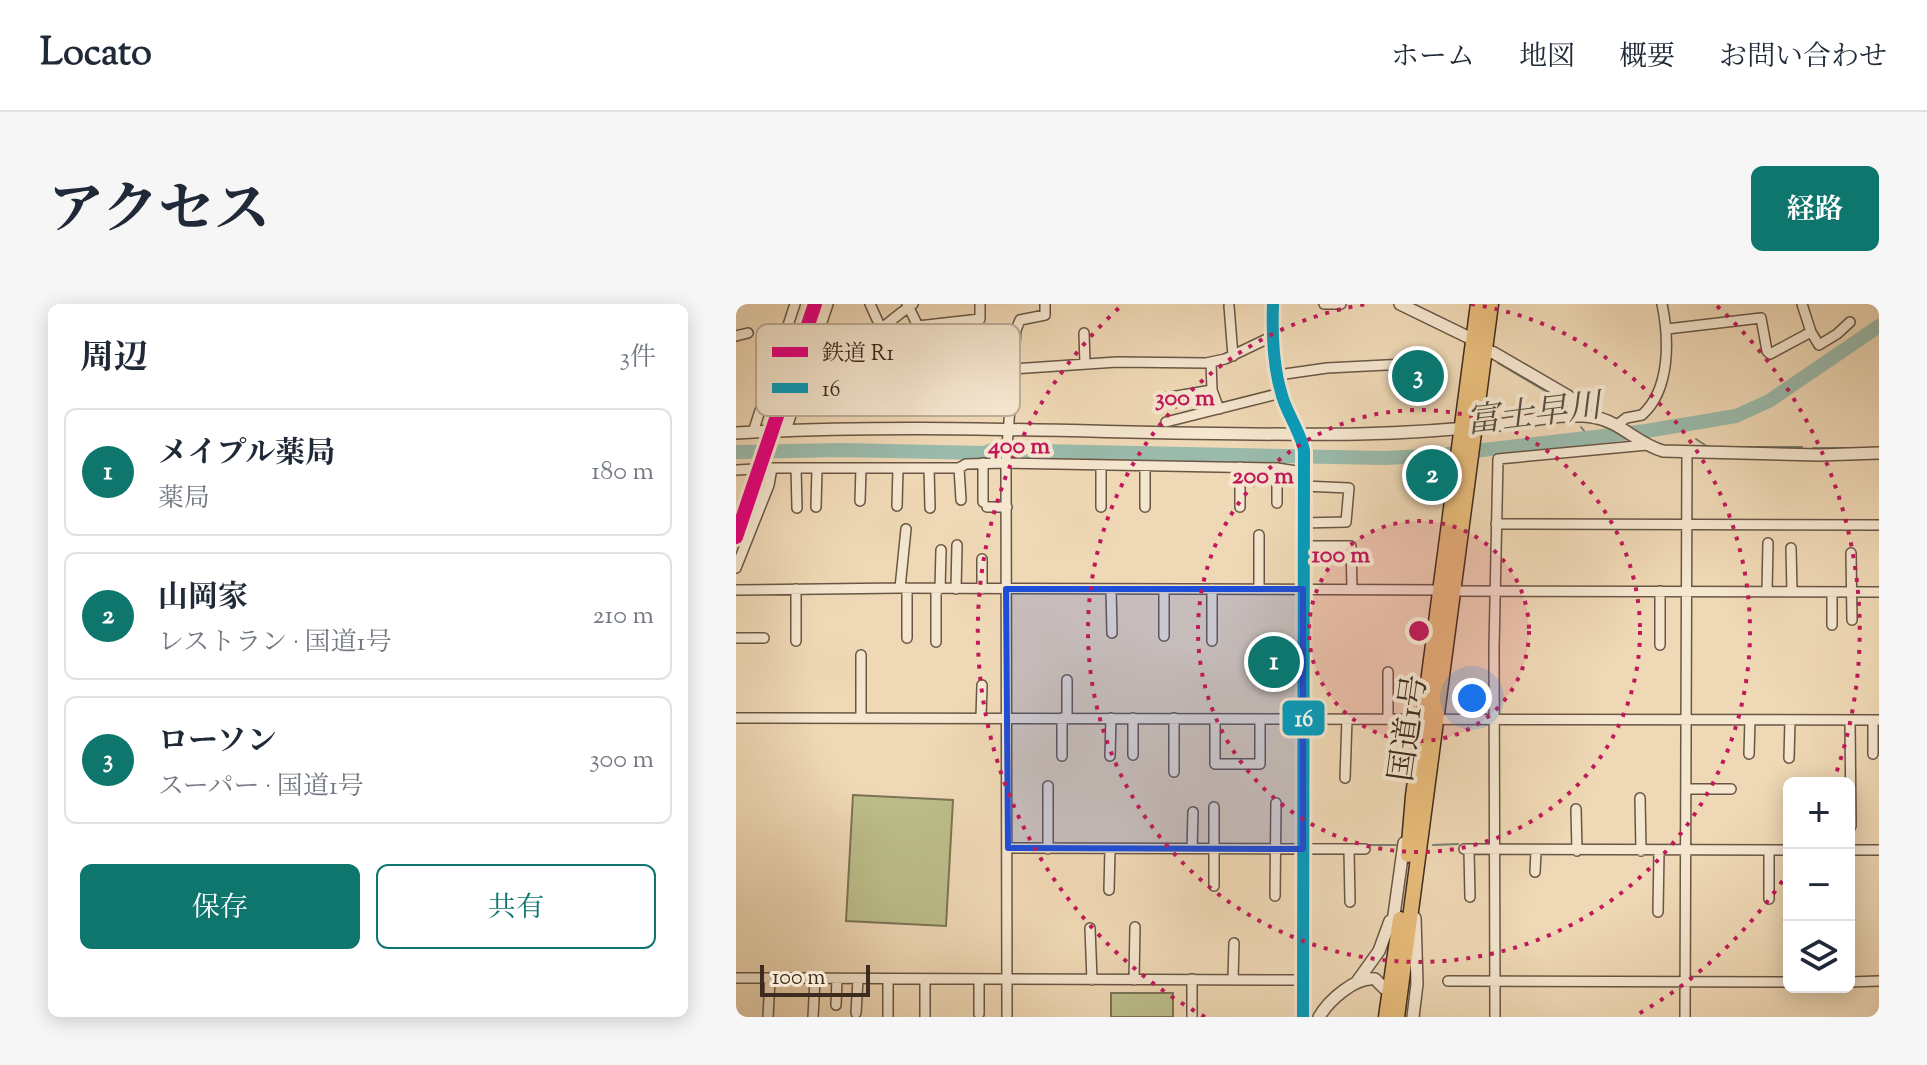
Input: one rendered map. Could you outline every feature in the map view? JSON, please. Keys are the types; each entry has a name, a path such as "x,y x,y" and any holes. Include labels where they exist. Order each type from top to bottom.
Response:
{"highway":[{"name":"国道1号","path":"1397,1017 1430,718 1479,345 1478,304"},
{"name":"国道1号","path":"1479,345 1491,304"},
{"name":"国道1号","path":"1383,1017 1410,841 1413,796 1430,718"}],"street":[{"path":"788,324 795,304"},
{"path":"822,324 828,304"},
{"path":"870,304 880,324"},
{"path":"936,324 980,319 980,304"},
{"path":"1018,324 1020,320 1045,315 1045,304"},
{"path":"1273,304 1273,336 1281,393 1300,439 1304,469 1303,1017"},
{"path":"1324,304 1341,304"},
{"path":"1400,304 1568,396 1572,400 1575,416"},
{"path":"1615,423 1642,415 1655,397 1663,376 1667,329 1662,304"},
{"path":"1802,304 1811,332 1819,345 1850,322"},
{"path":"888,324 910,305 917,324"},
{"path":"1229,306 1233,356"},
{"path":"1667,329 1761,318 1770,354 1811,332"},
{"path":"736,336 748,333"},
{"path":"1084,333 1085,364"},
{"path":"1020,369 1211,362 1233,356 1273,336"},
{"path":"1211,362 1212,390 1219,409"},
{"path":"1278,375 1327,368 1406,364"},
{"path":"1159,399 1212,390"},
{"path":"1166,422 1281,393"},
{"path":"753,432 758,416"},
{"path":"786,430 791,416"},
{"path":"1007,1017 1006,462 1009,416"},
{"path":"736,433 913,427 1007,434 1184,434 1300,439 1468,435 1575,416 1615,423 1643,443 1663,451 1877,450"},
{"path":"1183,418 1184,434"},
{"path":"1495,1017 1494,720 1498,459 1643,443"},
{"path":"1685,1017 1687,452"},
{"path":"736,470 959,468 966,464 1006,462 1304,469"},
{"path":"983,463 985,505 1007,507"},
{"path":"1101,465 1101,507"},
{"path":"1145,466 1145,507"},
{"path":"1240,467 1240,507"},
{"path":"736,568 769,485 772,468"},
{"path":"796,468 797,508"},
{"path":"816,507 817,468"},
{"path":"860,501 861,468"},
{"path":"897,506 898,468"},
{"path":"929,468 930,508"},
{"path":"959,468 961,500"},
{"path":"1277,468 1277,503"},
{"path":"1302,523 1346,522 1349,488 1303,486"},
{"path":"1496,524 1879,525"},
{"path":"906,529 904,588 907,638"},
{"path":"1259,535 1259,589"},
{"path":"1767,591 1768,543"},
{"path":"956,589 957,545"},
{"path":"1303,546 1351,546 1352,589"},
{"path":"1791,548 1792,592"},
{"path":"936,642 941,550"},
{"path":"1851,553 1852,620"},
{"path":"982,559 982,589"},
{"path":"796,589 796,641"},
{"path":"1111,589 1112,633"},
{"path":"1164,589 1164,636"},
{"path":"1212,589 1212,641"},
{"path":"736,590 1879,592"},
{"path":"1660,591 1660,645"},
{"path":"1832,592 1832,625"},
{"path":"736,638 764,638"},
{"path":"861,655 861,718"},
{"path":"1388,672 1388,719"},
{"path":"1062,756 1067,680"},
{"path":"981,718 982,685"},
{"path":"736,718 1876,720 1873,754"},
{"path":"1110,756 1111,718"},
{"path":"1133,718 1133,755"},
{"path":"1174,718 1174,772"},
{"path":"1215,719 1215,764 1260,764 1260,719"},
{"path":"1345,778 1347,719"},
{"path":"1749,754 1750,720"},
{"path":"1789,758 1790,720"},
{"path":"1850,720 1851,777"},
{"path":"1048,786 1048,849"},
{"path":"1686,789 1731,789"},
{"path":"1383,1017 1384,988 1413,796"},
{"path":"1640,798 1641,851"},
{"path":"1275,896 1276,803"},
{"path":"1214,807 1214,886"},
{"path":"1576,809 1577,851"},
{"path":"1192,849 1193,812"},
{"path":"1008,848 1365,849"},
{"path":"1109,890 1110,849"},
{"path":"1349,850 1350,902"},
{"path":"1470,897 1466,850 1783,850"},
{"path":"1769,850 1769,899"},
{"path":"1855,850 1879,850"},
{"path":"1535,872 1536,851"},
{"path":"1658,912 1659,851"},
{"path":"1413,1017 1416,995 1414,883"},
{"path":"1319,1017 1330,1003 1356,983 1379,951 1398,889"},
{"path":"1134,980 1135,927"},
{"path":"1090,928 1092,980"},
{"path":"1233,980 1234,943"},
{"path":"1402,977 1413,979 1416,995"},
{"path":"736,978 1303,980"},
{"path":"768,1017 770,978"},
{"path":"1356,983 1371,978 1379,980 1384,988"},
{"path":"813,1017 815,979"},
{"path":"836,1005 837,979"},
{"path":"856,1013 858,979"},
{"path":"888,979 888,1017"},
{"path":"925,979 925,1017"},
{"path":"1192,979 1192,1017"},
{"path":"979,980 979,1014"},
{"path":"1448,981 1783,982"},
{"path":"1855,982 1879,981"}],"highlighted area":[{"path":"1006,589 1303,589 1303,849 1008,848"}],"green space":[{"path":"853,795 953,800 946,926 846,921"},
{"path":"1111,993 1173,993 1173,1017 1111,1017"}],"waterway":[{"name":"富士早川","path":"736,452 842,450 984,453 992,450 1385,458 1440,455 1646,431 1736,416 1769,401 1879,326"},
{"path":"1498,363 1562,401"},
{"path":"1581,427 1589,437"},
{"path":"1696,439 1708,447"},
{"path":"1731,447 1802,447"},
{"path":"1813,448 1867,448"},
{"path":"1433,845 1458,844"},
{"path":"1368,845 1396,845"}],"rail line":[{"name":"R1","path":"808,324 815,304"},
{"name":"R1","path":"736,537 777,416"}],"transit line":[{"name":"16","path":"1273,304 1278,382 1304,451 1303,1017"}],"place":[{"name":"ローソン","path":"1418,376"},
{"name":"山岡家","path":"1432,475"},
{"name":"メイプル薬局","path":"1274,662"}]}
